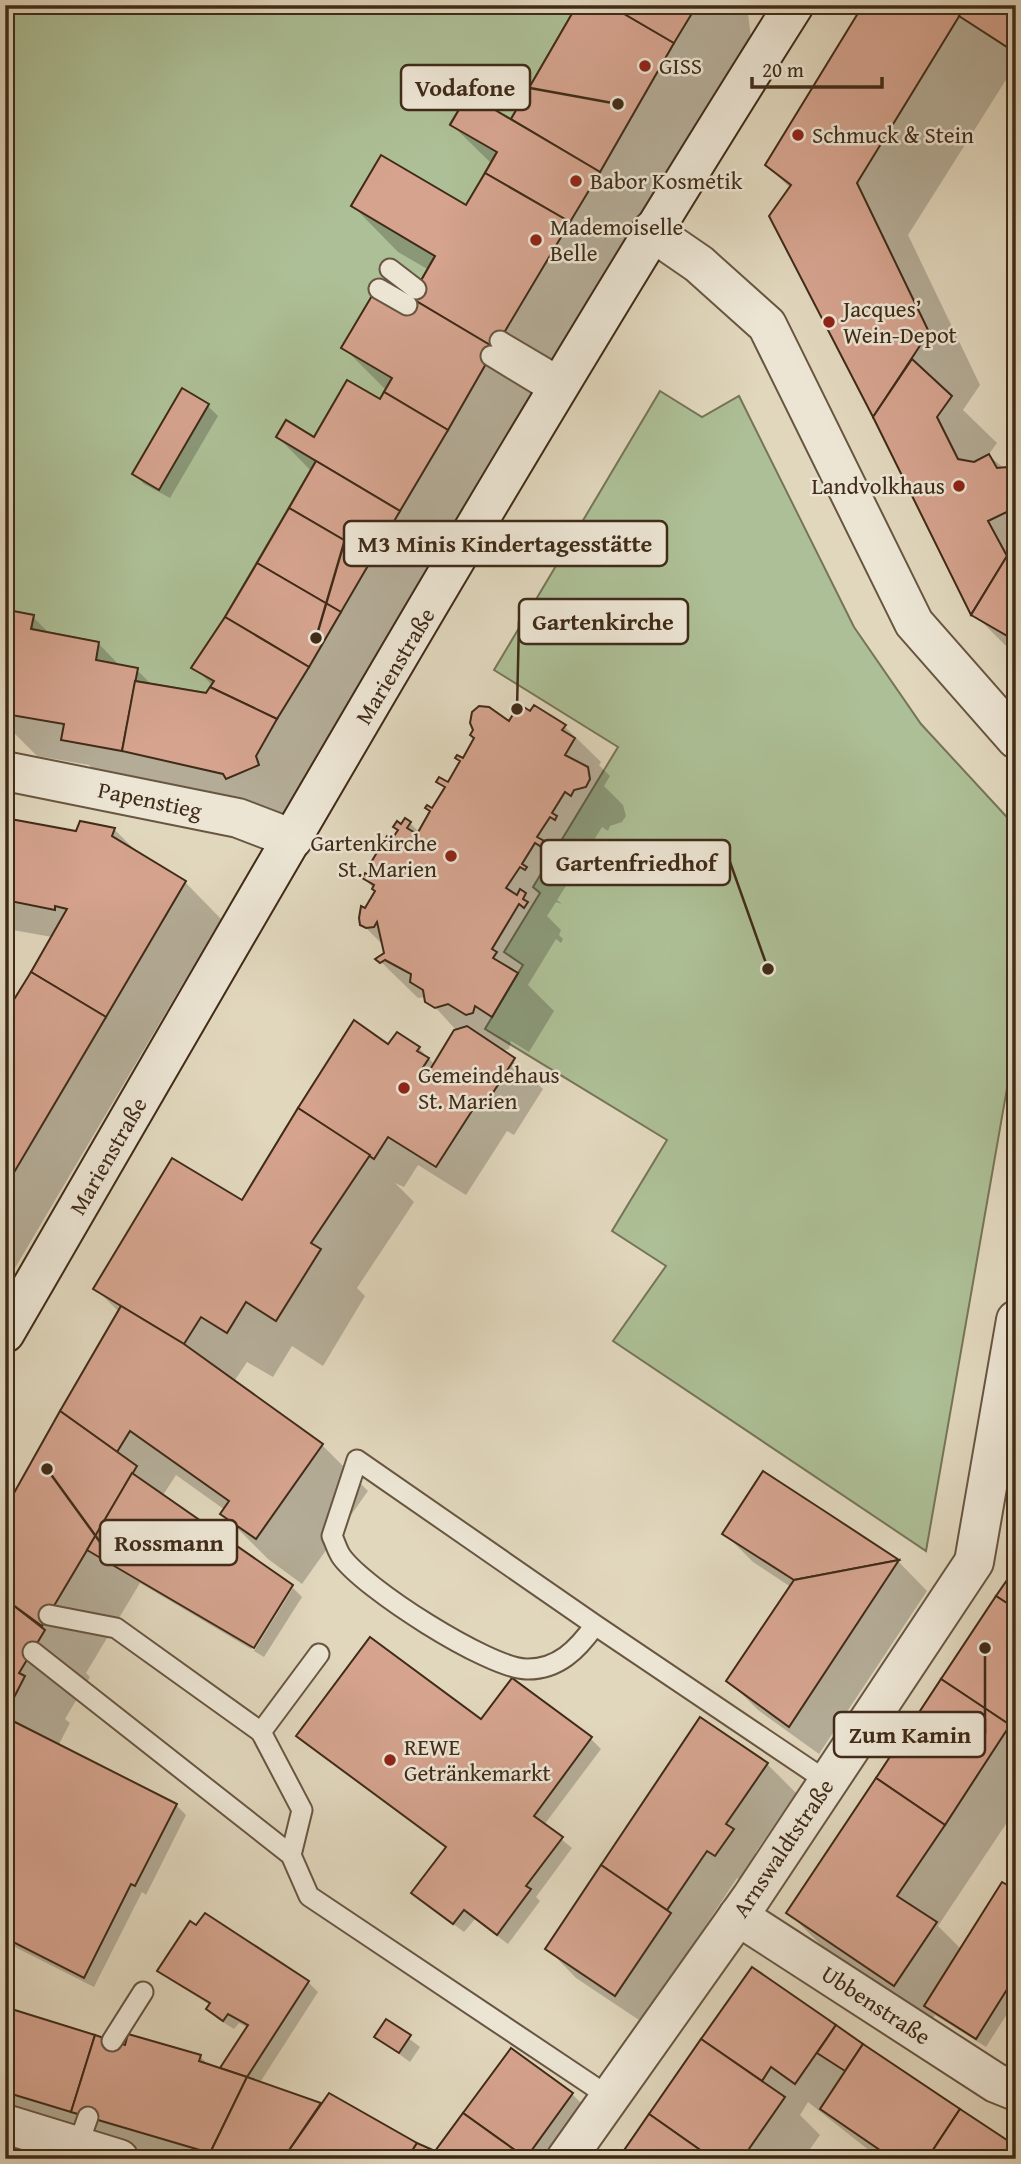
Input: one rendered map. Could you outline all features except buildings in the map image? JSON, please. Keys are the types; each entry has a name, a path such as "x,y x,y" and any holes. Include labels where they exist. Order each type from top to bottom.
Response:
{"street":[{"name":"Marienstraße","path":"5,1333 651,231 787,8"},
{"path":"651,231 699,264 767,325 914,624 1016,740"},
{"name":"Papenstieg","path":"5,771 238,818 293,839"},
{"name":"Arnswaldtstraße","path":"566,2159 738,1916 974,1562 1016,1321"},
{"name":"Ubbenstraße","path":"738,1916 996,2083 1016,2091"},
{"path":"5,2124 83,2131 119,2159"}],"lane":[{"path":"379,289 412,297 390,270"},
{"path":"495,348 560,387"},
{"path":"595,1625 576,1650 552,1665 526,1669 498,1663 410,1612 362,1578 340,1555 332,1536 357,1460 828,1782"},
{"path":"49,1615 116,1628 261,1732 302,1810 292,1855"},
{"path":"33,1652 292,1855 309,1896 611,2098"},
{"path":"261,1732 319,1654"},
{"path":"112,2041 143,1992"}],"green space":[{"path":"5,5 577,5 511,119 468,95 450,124 497,152 466,205 381,156 351,206 435,256 403,312 342,348 392,378 380,399 347,380 314,437 286,420 276,437 316,461 225,617 192,667 214,681 206,693 135,681 96,660 98,642 31,629 34,615 5,610"},
{"path":"660,391 702,417 739,396 854,627 921,724 1016,827 1016,1037 926,1551 613,1341 666,1266 612,1231 667,1140 485,1029 523,965 504,952 540,893 533,887 618,747 494,670"}],"place":[{"name":"GISS","path":"645,66"},
{"name":"Vodafone","path":"618,104"},
{"name":"Schmuck & Stein","path":"798,135"},
{"name":"Babor Kosmetik","path":"576,181"},
{"name":"Mademoiselle Belle","path":"536,240"},
{"name":"Jacques’ Wein-Depot","path":"829,322"},
{"name":"Landvolkhaus","path":"959,486"},
{"name":"M3 Minis Kindertagesstätte","path":"316,638"},
{"name":"Gartenkirche","path":"517,709"},
{"name":"Gartenkirche St. Marien","path":"451,856"},
{"name":"Gartenfriedhof","path":"768,969"},
{"name":"Gemeindehaus St. Marien","path":"404,1088"},
{"name":"Rossmann","path":"47,1469"},
{"name":"Zum Kamin","path":"985,1648"},
{"name":"REWE Getränkemarkt","path":"390,1760"}]}
